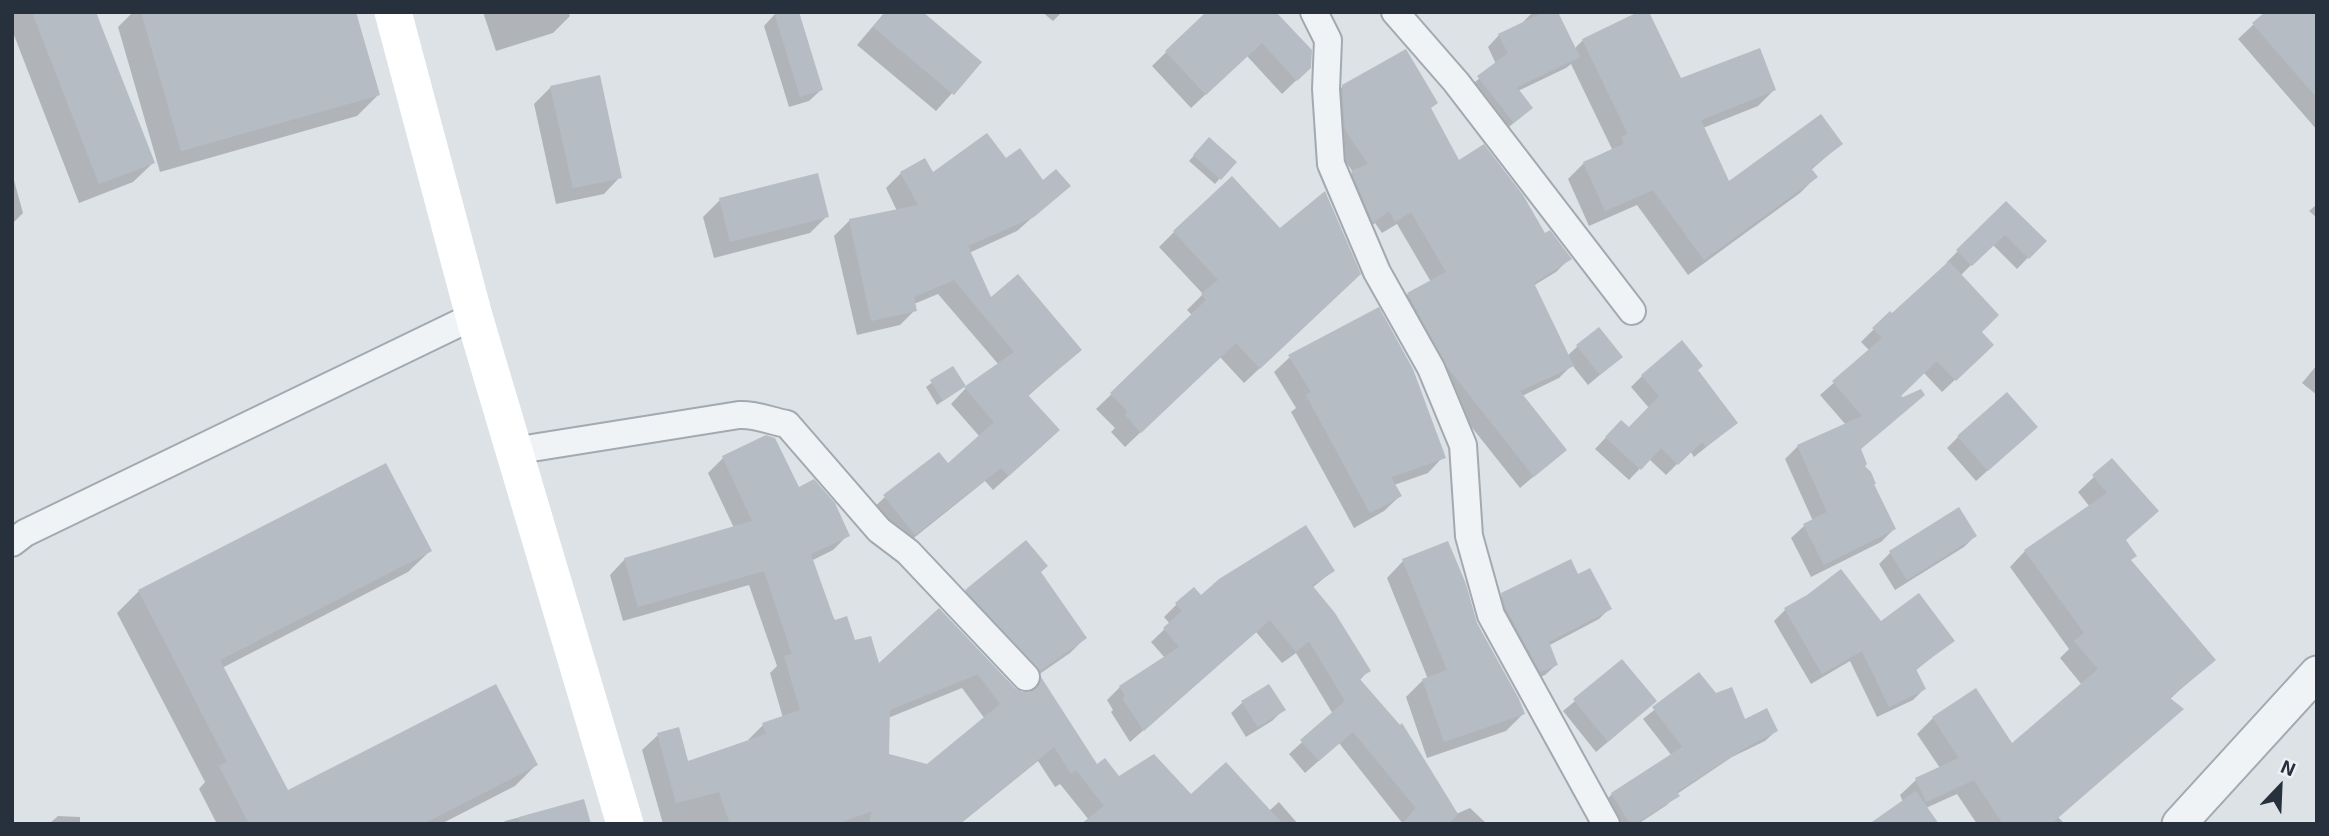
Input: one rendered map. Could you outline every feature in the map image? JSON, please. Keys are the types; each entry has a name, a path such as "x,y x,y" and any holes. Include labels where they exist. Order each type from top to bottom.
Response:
{"main road":[{"path":"393,12 474,316 625,824"}],"street":[{"path":"1314,12 1328,40 1326,89 1331,164 1377,272 1431,368 1463,445 1469,536 1490,615 1606,824"},
{"path":"1395,12 1456,82 1632,311"},
{"path":"12,543 25,533 474,316"},
{"path":"513,450 739,415 752,414 767,421 787,424 879,530 908,552 1026,677"},
{"path":"2179,824 2317,673"}],"building":[{"path":"32,12 96,12 155,163 99,184"},
{"path":"141,12 356,12 380,95 181,151"},
{"path":"774,12 799,12 823,90 800,97"},
{"path":"886,12 923,12 982,62 954,95 873,27"},
{"path":"1206,12 1276,12 1312,50 1311,68 1297,81 1262,43 1206,95 1165,51"},
{"path":"1544,12 1558,12 1580,57 1517,87 1533,108 1514,123 1477,76 1508,53 1498,34"},
{"path":"1638,12 1649,12 1681,78 1760,48 1776,90 1701,120 1729,181 1821,114 1843,144 1811,168 1818,177 1704,260 1653,190 1605,211 1583,162 1624,144 1621,137 1628,134 1582,39"},
{"path":"2265,12 2317,12 2317,98 2252,23"},
{"path":"1406,49 1438,103 1431,108 1459,160 1484,144 1523,195 1545,233 1550,230 1572,259 1534,283 1574,366 1520,391 1567,450 1534,477 1448,368 1407,293 1446,272 1411,212 1395,222 1389,211 1373,223 1351,171 1368,164 1345,130 1342,85"},
{"path":"600,75 622,178 573,188 550,86"},
{"path":"987,133 1006,158 1020,148 1043,180 1056,169 1071,186 1034,217 968,246 991,297 1018,274 1082,350 1028,395 1060,430 1009,476 1001,468 915,535 883,495 939,452 948,463 994,422 964,387 1014,352 954,280 914,297 917,311 871,321 849,219 918,205 900,172 925,158 933,172"},
{"path":"1209,137 1237,162 1221,180 1193,155"},
{"path":"818,173 829,217 730,242 719,198"},
{"path":"1232,176 1280,228 1325,191 1361,274 1260,369 1236,343 1141,433 1125,415 1128,412 1110,393 1206,300 1201,294 1218,280 1173,231"},
{"path":"2006,201 2047,241 2029,259 2005,235 1972,266 1956,250"},
{"path":"1949,261 1999,315 1982,332 1994,345 1956,381 1937,361 1901,396 1921,389 1925,395 1861,449 1867,464 1865,466 1871,472 1896,529 1824,565 1803,524 1827,512 1797,445 1862,416 1832,381 1882,338 1872,328"},
{"path":"1379,307 1413,369 1446,458 1391,477 1402,496 1370,513 1306,395 1311,392 1288,355"},
{"path":"1599,327 1623,357 1600,375 1576,345"},
{"path":"1682,340 1703,366 1698,370 1738,423 1706,447 1702,442 1678,465 1661,448 1641,470 1605,437 1621,420 1629,427 1659,396 1641,375"},
{"path":"953,366 966,386 943,401 930,380"},
{"path":"2007,392 2038,427 1988,471 1957,436"},
{"path":"766,435 775,438 799,487 814,479 835,503 850,536 811,554 835,620 847,616 855,640 871,636 879,663 939,608 1015,688 1030,692 1037,688 1041,677 1097,764 1105,758 1119,776 1154,754 1191,794 1226,762 1283,824 1081,824 1104,806 1076,770 1071,774 1054,747 959,824 869,824 872,811 836,824 730,824 719,792 676,803 657,733 679,727 688,761 766,734 762,723 800,710 784,656 792,654 764,571 638,607 624,558 752,521 722,456","holes":["978,674 1000,704 927,764 889,754 890,710"]},
{"path":"2112,458 2159,511 2126,540 2137,556 2131,560 2216,660 2170,698 2184,709 2051,824 2003,824 1974,780 1926,802 1915,778 1959,758 1932,717 1976,688 2012,743 2098,669 2074,641 2084,633 2024,550 2107,493 2092,475"},
{"path":"386,463 432,551 220,660 288,790 496,684 538,765 423,824 249,824 219,766 227,762 138,590"},
{"path":"1959,507 1977,536 1907,580 1889,551"},
{"path":"1306,525 1335,571 1312,585 1335,613 1371,671 1359,678 1400,725 1402,723 1458,814 1449,824 1402,824 1416,808 1353,732 1319,761 1300,740 1345,701 1309,641 1296,652 1270,620 1144,731 1122,698 1125,696 1119,686 1179,647 1163,628 1182,611 1175,603 1194,587 1201,595 1219,579"},
{"path":"1026,540 1048,566 1041,572 1087,638 1040,671 965,590"},
{"path":"1448,541 1466,584 1477,623 1525,714 1444,742 1422,679 1447,670 1402,559"},
{"path":"1571,559 1578,574 1590,568 1612,609 1549,642 1558,665 1540,672 1506,609 1501,593"},
{"path":"1841,569 1881,621 1919,593 1955,641 1916,669 1926,689 1889,707 1862,651 1822,674 1784,608 1807,595"},
{"path":"1622,659 1657,701 1608,742 1573,699"},
{"path":"1699,672 1716,693 1732,687 1745,719 1767,708 1778,731 1745,748 1677,792 1680,796 1635,824 1630,824 1611,793 1682,747 1652,707"},
{"path":"1269,684 1286,710 1258,727 1241,701"},
{"path":"1916,791 1939,824 1869,824"},
{"path":"584,799 591,824 520,824 519,817"}]}
